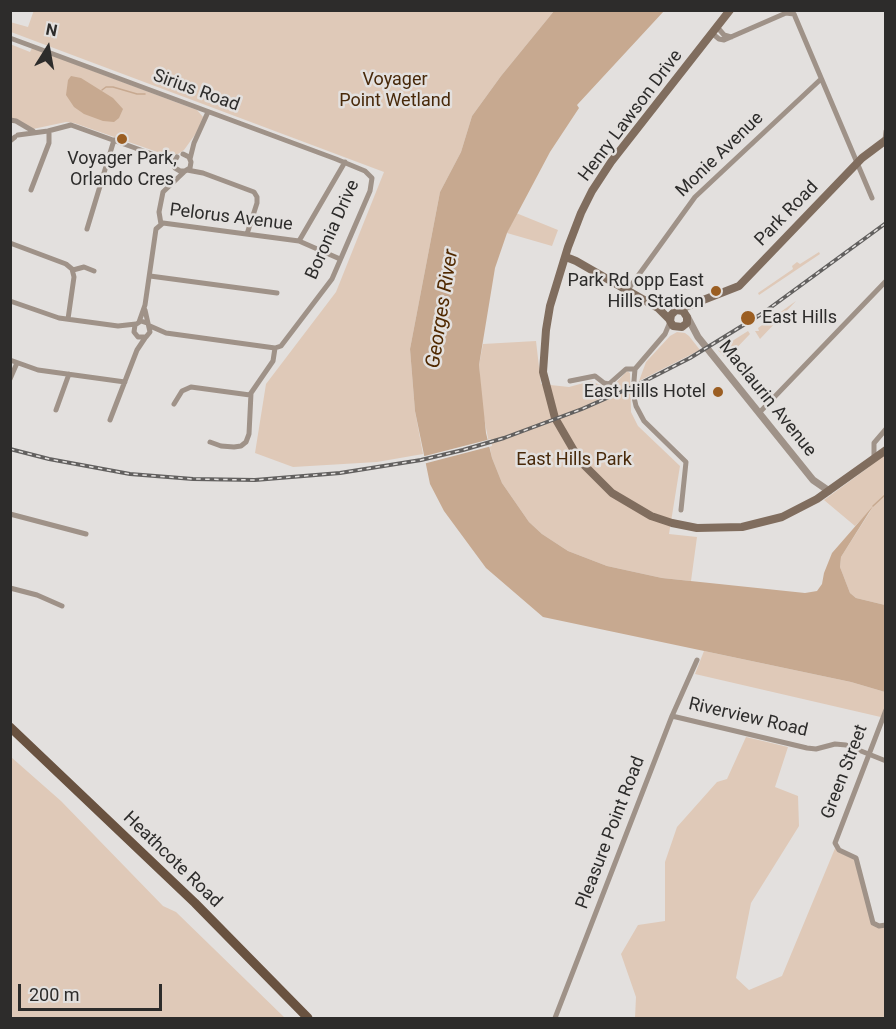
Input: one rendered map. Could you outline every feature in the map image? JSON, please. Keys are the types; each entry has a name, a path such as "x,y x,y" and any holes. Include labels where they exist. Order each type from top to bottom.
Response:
{"main road":[{"name":"Henry Lawson Drive","path":"730,10 611,162 586,202 549,313 543,372 555,418 580,461 612,493 651,516 691,527 735,528 776,519 818,498 885,450"},
{"name":"Park Road","path":"676,310 741,284 871,149 885,140"},
{"path":"566,257 658,308 674,326 680,327 687,323 687,317 683,311 658,308"},
{"name":"Park Road","path":"687,317 692,308 706,299"},
{"path":"670,321 671,315 676,310"},
{"name":"Heathcote Road","path":"10,727 195,903 308,1018"}],"street":[{"path":"715,31 722,40 789,12 795,17 872,198"},
{"name":"Sirius Road","path":"10,38 345,162 365,171 370,176"},
{"name":"Monie Avenue","path":"627,291 694,197 821,79"},
{"path":"161,224 159,215 162,195 174,180 186,171 191,161 194,143 208,112"},
{"path":"10,120 38,132"},
{"path":"13,137 21,129 19,123"},
{"path":"13,137 71,125 163,158 175,167 186,171 204,173 251,190 256,194 257,203 246,234"},
{"path":"31,190 49,143 49,131"},
{"name":"Park Road","path":"885,131 885,140"},
{"path":"87,229 114,140"},
{"path":"174,180 175,167 180,155 194,143"},
{"path":"163,158 180,155 204,173"},
{"path":"299,241 345,162"},
{"name":"Boronia Drive","path":"275,348 287,342 330,282 372,187 370,176"},
{"name":"Pelorus Avenue","path":"137,350 137,323 145,305 156,229 161,224 299,241 340,259"},
{"path":"10,243 66,264 73,270"},
{"path":"73,270 84,267 94,271"},
{"path":"68,319 73,270"},
{"path":"150,276 277,293"},
{"path":"759,413 885,281"},
{"path":"10,302 44,314 68,319 118,326 149,324 166,333"},
{"name":"Pelorus Avenue","path":"145,305 149,324 146,337"},
{"name":"Maclaurin Avenue","path":"687,317 698,337 813,480 818,490 818,498"},
{"path":"670,321 665,334 635,369 634,400 640,416 686,462 681,510"},
{"path":"118,326 146,337 166,333 275,348 273,361 250,395 249,434 246,442 234,447 220,446 210,442"},
{"path":"665,334 680,327"},
{"name":"Maclaurin Avenue","path":"680,327 698,337"},
{"path":"110,420 137,350 146,337"},
{"path":"10,379 14,362 38,370 125,382"},
{"path":"570,381 595,376 605,384 611,384 626,369 635,369"},
{"path":"56,410 69,374"},
{"path":"174,404 182,391 191,387 250,395"},
{"path":"874,458 874,443 885,429"},
{"name":"Maclaurin Avenue","path":"813,480 829,491"},
{"path":"10,514 86,534"},
{"path":"10,588 37,595 62,606"},
{"name":"Pleasure Point Road","path":"555,1018 672,716 697,660"},
{"name":"Green Street","path":"885,710 836,837 836,846 839,850 856,858 873,923 879,926 885,925"},
{"name":"Riverview Road","path":"672,716 807,748 843,744 885,761"}],"green space":[{"name":"Voyager Point Wetland","path":"34,10 554,11 472,116 461,152 440,192 410,349 415,411 423,454 377,462 293,467 255,453 266,384 336,292 384,172 11,32 10,22 28,27"},
{"path":"10,44 30,52 32,48 197,110 203,117 197,132 184,150 178,154 166,155 74,123 66,122 33,129 11,118"},
{"path":"516,213 558,230 552,246 507,233"},
{"path":"819,252 820,254 759,295 758,293 793,269 792,266 797,262 800,264"},
{"path":"796,301 760,339 755,331 759,331 758,328"},
{"path":"748,331 750,334 726,359 718,350"},
{"path":"677,332 689,336 700,350 639,381 646,362 670,336"},
{"name":"East Hills Park","path":"536,341 541,384 569,387 591,381 605,387 613,386 627,371 630,373 631,412 638,426 680,466 669,534 697,537 691,581 662,578 607,566 568,551 542,534 529,522 502,483 492,458 482,408 479,365 483,344"},
{"path":"885,445 885,605 856,598 850,593 840,567 841,557 871,510 855,526 824,500 869,467"},
{"path":"704,651 851,682 885,692 885,718 695,674"},
{"path":"746,737 788,747 775,787 798,796 799,826 751,903 736,978 749,990 782,976 836,846 853,856 873,923 885,925 885,1018 635,1018 636,997 621,954 638,925 665,921 665,862 677,827 717,782 727,779"},
{"path":"11,757 61,801 163,906 176,912 285,1018 11,1018"}],"water":[{"name":"Georges River","path":"554,11 664,11 577,105 579,108 550,152 507,233 495,268 479,365 486,433 492,458 502,483 529,522 542,534 568,551 607,566 662,578 805,593 817,591 822,584 832,553 873,506 841,557 840,567 850,593 856,598 885,605 885,692 851,682 543,617 486,568 444,511 430,484 415,411 410,349 440,192 461,152 472,116"},
{"path":"71,76 81,78 113,98 123,109 119,118 114,122 103,121 84,114 74,107 66,95 68,80"}],"pier":[{"path":"491,439 492,446 423,464 421,457"}],"waterway":[{"path":"102,90 106,87 113,87 145,94"},
{"path":"873,506 886,494"}],"railway":[{"path":"10,449 49,459 130,474 193,479 255,480 340,473 421,460 463,450 504,438 582,409 690,358 763,313 886,223"}],"place":[{"name":"Voyager Park, Orlando Cres","path":"122,139"},
{"name":"Park Rd opp East Hills Station","path":"716,291"},
{"name":"East Hills","path":"748,318"},
{"name":"East Hills Hotel","path":"718,392"}]}
